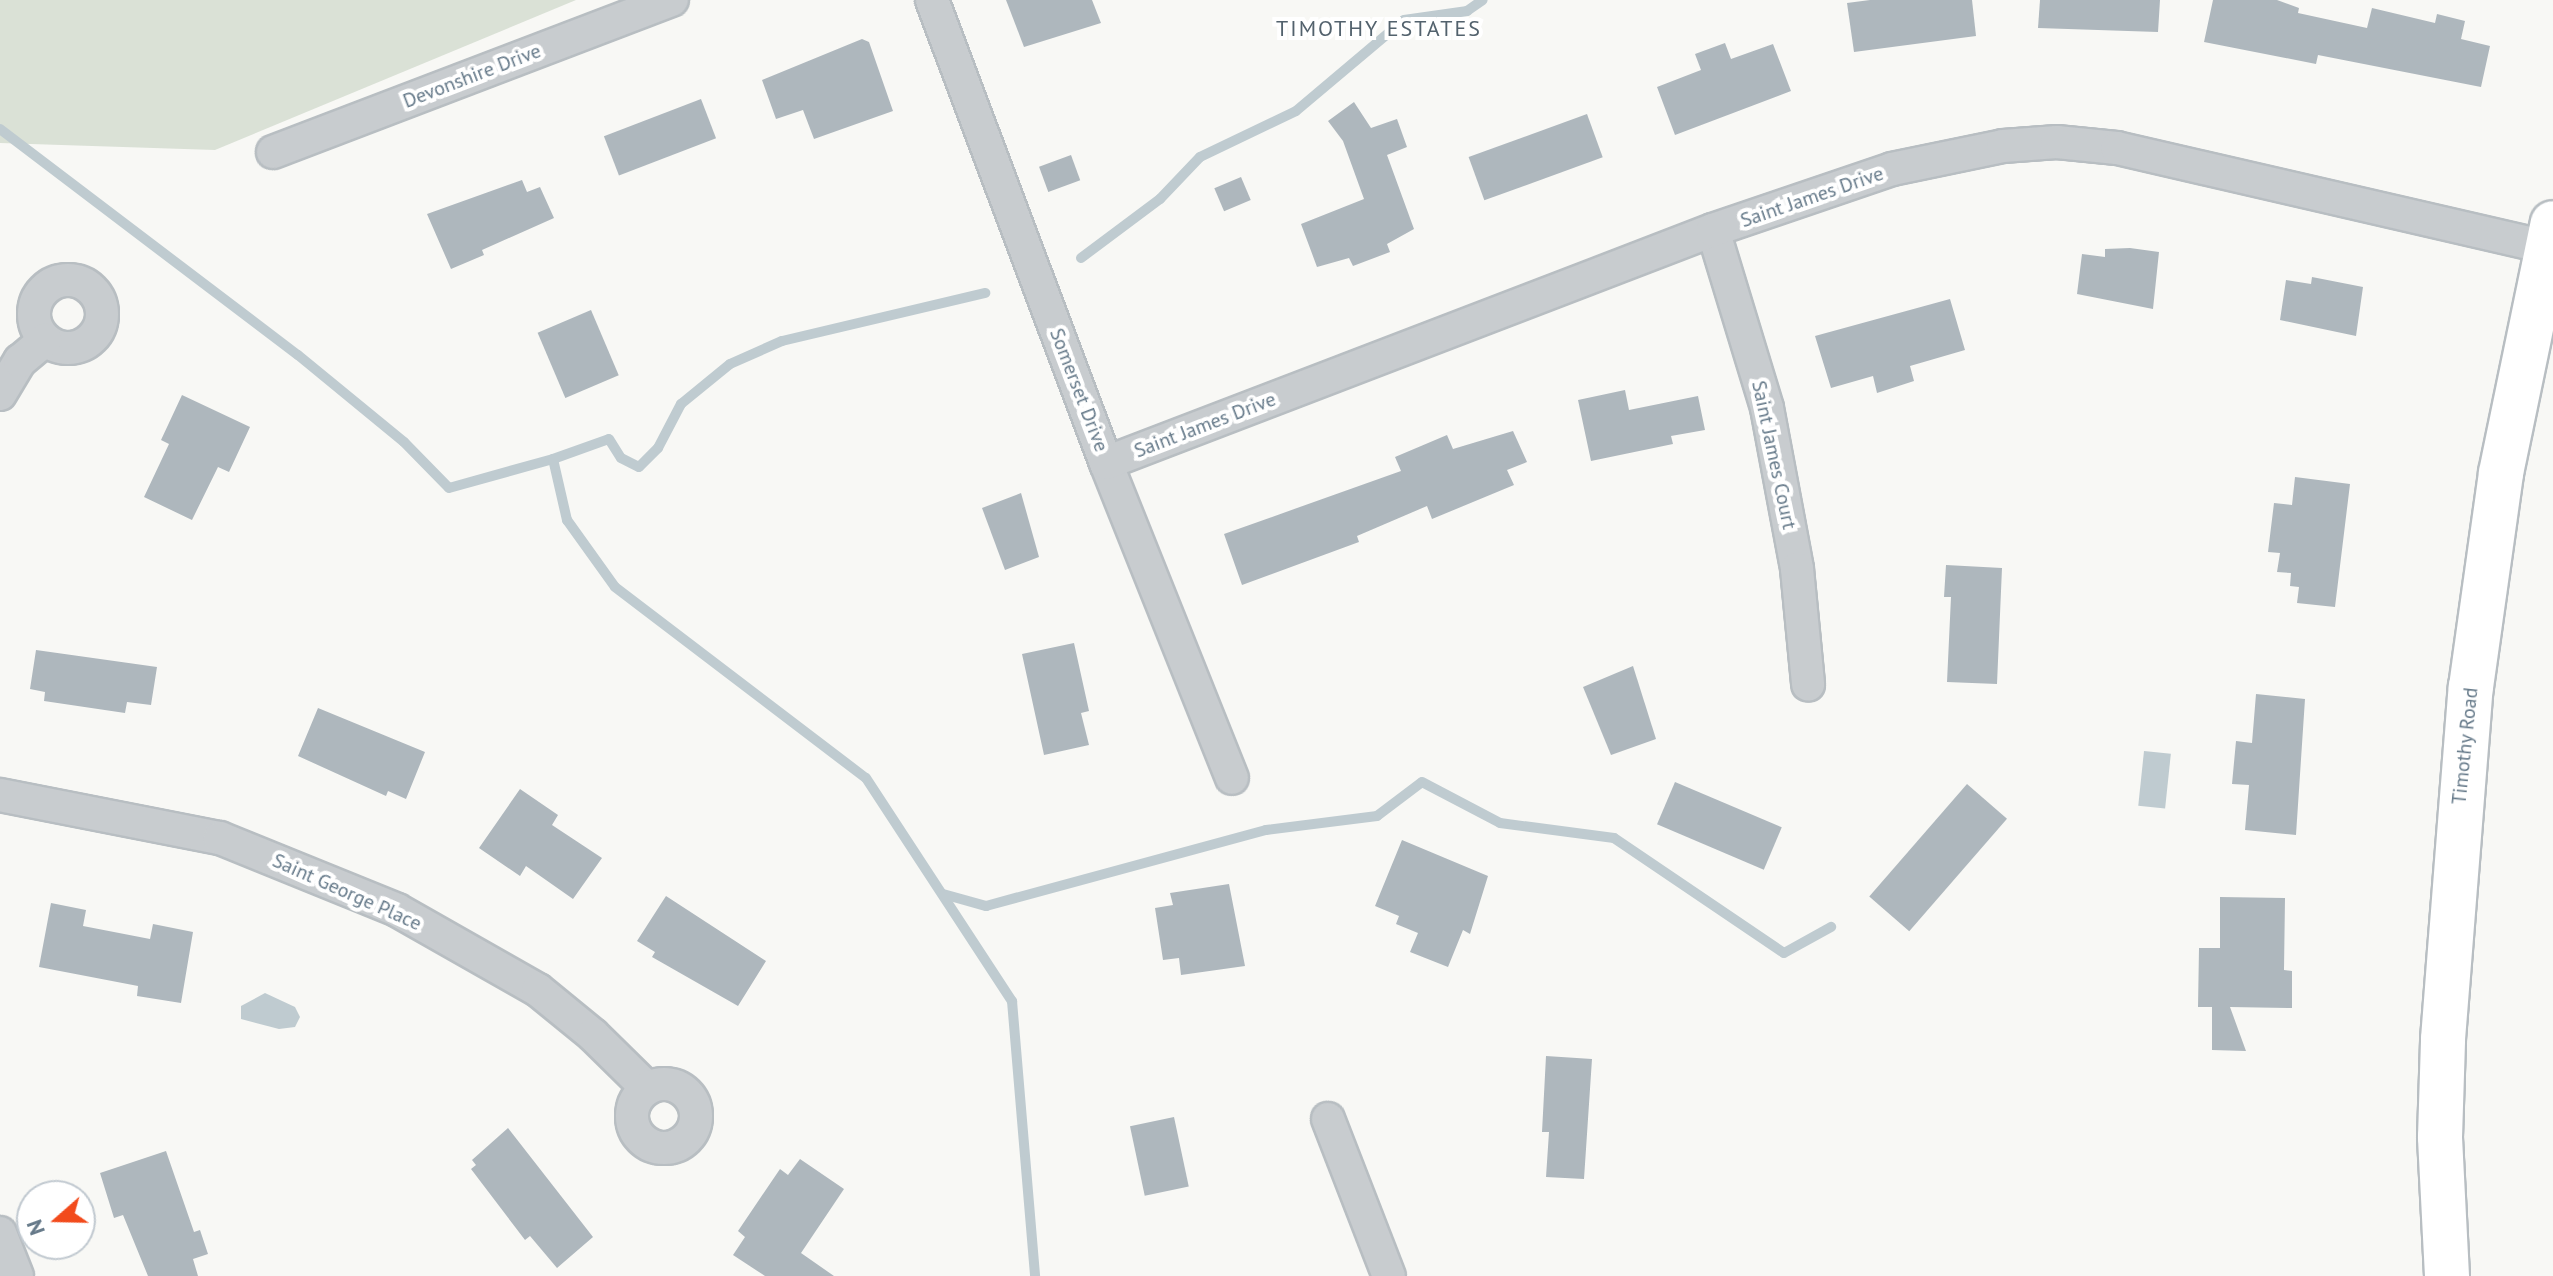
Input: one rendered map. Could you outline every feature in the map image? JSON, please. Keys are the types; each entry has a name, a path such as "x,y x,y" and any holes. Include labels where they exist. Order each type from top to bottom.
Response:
{"main road":[{"name":"Timothy Road","path":"2447,1276 2440,1137 2443,1039 2471,687 2501,473 2550,235"}],"street":[{"name":"Devonshire Drive","path":"273,152 672,0"},
{"name":"Somerset Drive","path":"932,0 1106,463 1232,778"},
{"name":"Saint James Drive","path":"1106,463 1713,230 1892,169 2003,146 2057,142 2166,157 2550,235"},
{"name":"Saint James Court","path":"1713,230 1767,408 1797,569 1808,684"},
{"path":"0,394 20,361 45,340"},
{"name":"Saint George Place","path":"0,795 220,838 397,910 538,990 593,1035 647,1088"},
{"path":"1328,1119 1389,1276"},
{"path":"0,1233 17,1276"}],"shaded area":[{"path":"0,0 576,0 215,150 0,143"},
{"path":"2144,751 2171,754 2165,809 2138,806"},
{"path":"265,993 295,1007 300,1017 295,1027 279,1029 241,1019 241,1006"}],"building":[{"path":"1006,0 1092,0 1101,23 1024,47"},
{"path":"1870,0 1972,0 1976,36 1854,52 1847,3"},
{"path":"2040,0 2160,0 2158,32 2038,28"},
{"path":"2213,0 2277,0 2299,8 2298,13 2367,28 2372,8 2435,23 2437,14 2465,21 2461,39 2490,46 2481,87 2318,55 2316,64 2204,42"},
{"path":"862,39 869,42 893,111 814,139 803,110 776,119 762,80"},
{"path":"1725,43 1731,59 1773,44 1791,91 1675,135 1657,87 1701,70 1695,54"},
{"path":"701,99 716,138 619,175 604,136"},
{"path":"1354,102 1371,128 1397,119 1407,147 1387,155 1414,229 1387,244 1390,252 1353,266 1349,258 1317,267 1301,224 1364,199 1343,141 1328,121"},
{"path":"1587,114 1603,157 1484,200 1469,157"},
{"path":"1071,155 1080,180 1048,192 1039,167"},
{"path":"1241,177 1251,200 1224,211 1214,188"},
{"path":"522,180 527,192 540,187 554,218 482,250 484,255 451,269 427,214"},
{"path":"2105,249 2159,252 2153,309 2077,294 2082,254 2105,257"},
{"path":"2312,277 2363,287 2356,336 2280,320 2286,280 2311,284"},
{"path":"1950,299 1965,350 1910,366 1914,381 1877,393 1873,376 1831,388 1815,336"},
{"path":"591,310 619,375 565,398 538,333"},
{"path":"1625,390 1629,410 1698,396 1705,430 1671,436 1673,444 1591,461 1578,400"},
{"path":"182,395 250,427 229,472 218,467 192,520 144,497 169,444 161,440"},
{"path":"1513,431 1527,462 1507,470 1514,485 1432,519 1427,506 1357,536 1359,542 1242,585 1224,534 1401,471 1395,457 1447,435 1453,449"},
{"path":"2295,477 2350,484 2335,607 2297,603 2299,587 2290,586 2291,573 2277,572 2280,553 2268,552 2274,503 2292,505"},
{"path":"1021,493 1039,557 1005,570 982,508"},
{"path":"1946,565 2002,568 1997,684 1947,682 1951,597 1944,597"},
{"path":"1074,643 1089,711 1081,713 1089,745 1044,755 1022,654"},
{"path":"36,650 157,667 151,705 127,702 125,713 44,701 45,692 30,689"},
{"path":"1633,666 1656,739 1611,755 1583,687"},
{"path":"2256,694 2305,699 2296,835 2245,830 2249,785 2232,784 2236,741 2252,743"},
{"path":"318,708 425,752 406,799 388,791 386,796 298,756"},
{"path":"1675,782 1782,827 1764,870 1657,824"},
{"path":"1967,784 2007,819 1909,931 1869,896"},
{"path":"520,789 558,815 552,825 602,858 573,899 526,866 520,876 479,848"},
{"path":"1402,840 1488,876 1470,934 1463,930 1448,967 1410,952 1418,933 1396,924 1399,916 1375,906"},
{"path":"1229,884 1245,966 1181,975 1179,958 1163,960 1155,908 1173,905 1170,893"},
{"path":"666,896 766,961 738,1006 652,957 655,952 637,941"},
{"path":"2220,897 2285,898 2284,970 2292,971 2292,1008 2230,1007 2246,1051 2212,1050 2212,1007 2198,1007 2199,948 2220,948"},
{"path":"51,903 86,910 83,926 150,939 153,924 193,932 181,1003 137,996 138,986 39,967"},
{"path":"1546,1056 1592,1059 1584,1179 1546,1177 1549,1132 1542,1132"},
{"path":"1174,1117 1189,1186 1145,1196 1130,1126"},
{"path":"508,1128 593,1237 557,1268 530,1236 525,1240 471,1169 476,1165 472,1160"},
{"path":"166,1151 194,1232 200,1230 208,1254 193,1259 198,1276 148,1276 123,1215 114,1218 100,1173"},
{"path":"800,1159 844,1189 801,1253 834,1276 765,1276 733,1255 745,1237 738,1231 780,1169 788,1175"}],"waterway":[{"path":"1081,258 1160,199 1200,157 1296,111 1404,20 1467,11 1483,0"},
{"path":"0,129 298,355 404,442 449,488 553,459 567,520 615,587 866,778 1012,1001 1035,1276"},
{"path":"553,459 609,439 621,458 639,467 658,448 681,404 730,364 782,341 985,293"},
{"path":"943,894 986,906 1266,830 1377,816 1422,782 1500,823 1614,838 1784,953 1831,927"}],"district":[{"name":"TIMOTHY ESTATES","path":"1379,29"}]}
